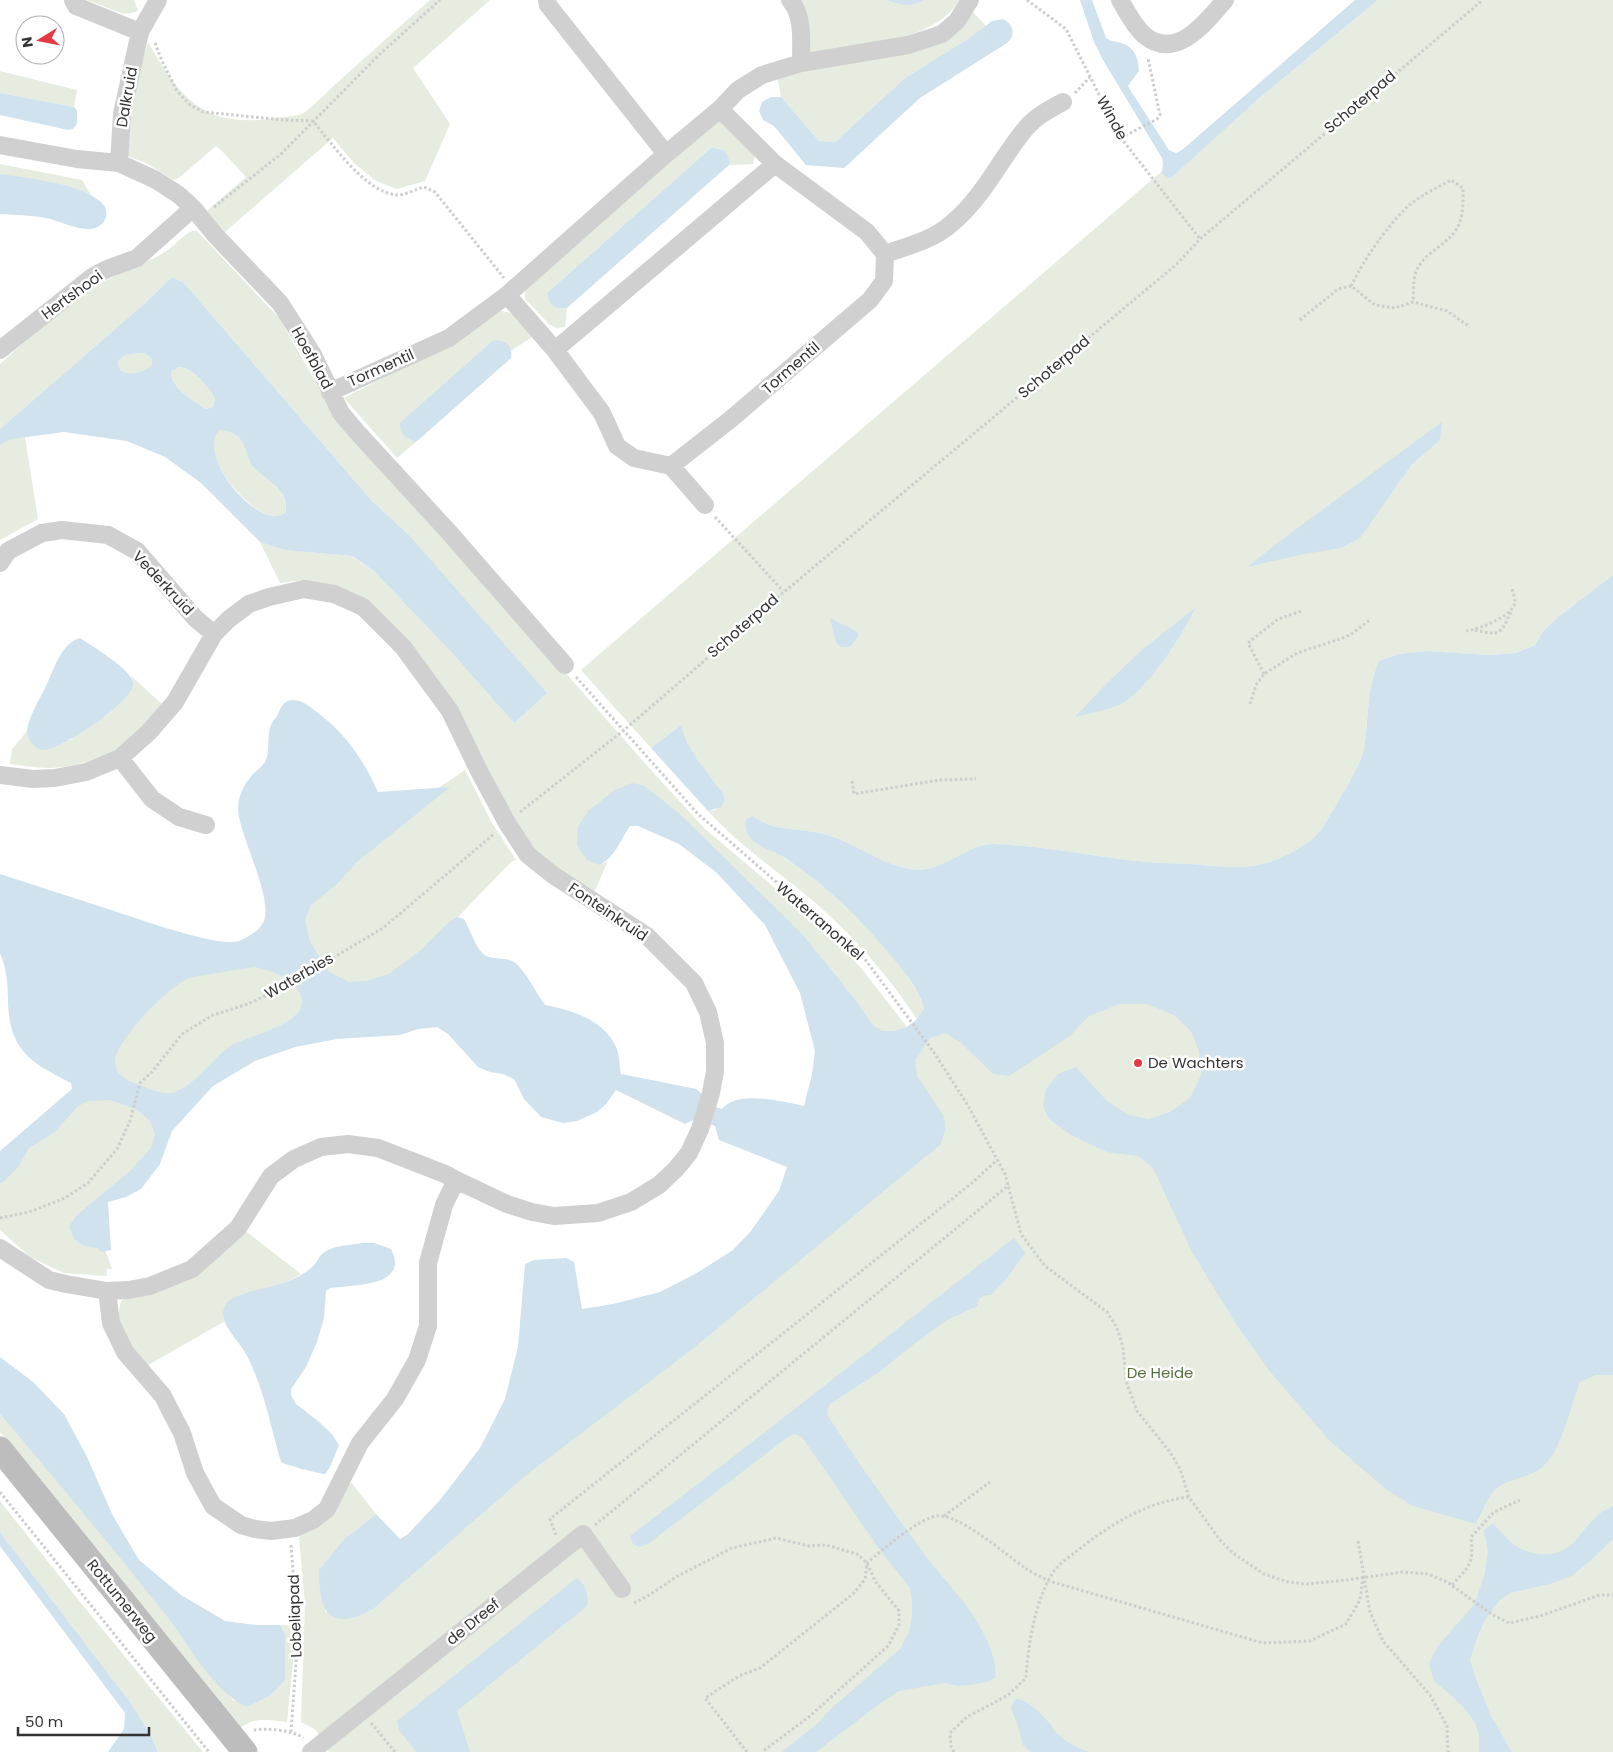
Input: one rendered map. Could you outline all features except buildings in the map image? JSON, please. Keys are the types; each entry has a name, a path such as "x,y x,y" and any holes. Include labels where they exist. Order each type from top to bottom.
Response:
{"main road":[{"name":"Rottumerweg","path":"0,1450 247,1742"}],"street":[{"path":"73,0 76,6 144,26"},
{"name":"Dalkruid","path":"119,163 122,114 144,26 158,0"},
{"path":"547,0 548,5 666,154"},
{"path":"790,0 794,5 802,30 801,62"},
{"name":"Tormentil","path":"330,392 449,338 510,293 666,154 720,109 738,90 762,75 801,62 908,46 942,34 957,21 970,0"},
{"path":"1120,0 1134,24 1143,34 1152,40 1164,43 1177,42 1189,38 1225,0"},
{"path":"720,109 775,164 867,232 885,254 933,236 951,224 984,190 1026,127 1042,113 1063,102"},
{"name":"Hoefblad","path":"0,145 77,159 119,163 156,180 173,191 198,214 280,303 312,353 341,413 356,432 448,530 565,665"},
{"path":"555,350 775,164"},
{"name":"Hertshooi","path":"0,350 92,277 107,269 138,258 198,214"},
{"name":"Tormentil","path":"670,466 731,419 870,300 884,281 885,254"},
{"path":"510,293 602,413 617,446 634,458 670,466 705,505"},
{"name":"Vederkruid","path":"0,563 8,551 42,534 62,530 108,535 137,551 195,618 214,634"},
{"name":"Fonteinkruid","path":"0,775 32,779 55,778 86,772 120,758 149,732 175,702 214,634 229,619 249,604 269,597 304,589 334,594 362,607 403,647 450,711 506,823 528,854 553,875 647,936 694,983 708,1012 715,1043 715,1072 711,1093 700,1129 689,1153 659,1185 631,1202 598,1213 554,1216 532,1212 507,1204 445,1174 378,1148 348,1144 321,1147 294,1159 271,1176 238,1228 192,1269 150,1286 108,1291 48,1280 0,1248"},
{"path":"120,758 152,799 179,817 206,825"},
{"path":"108,1291 111,1323 125,1352 163,1396 182,1433 195,1473 213,1506 241,1525 255,1530 289,1530 313,1520 327,1509 360,1443 395,1399 417,1360 428,1326 428,1263 444,1205 456,1180"},
{"path":"583,1534 628,1596"},
{"name":"de Dreef","path":"309,1747 362,1712 583,1534"}],"path":[{"path":"198,214 206,214 281,154 380,54 440,0"},
{"name":"Winde","path":"1027,0 1066,29 1121,138 1200,238"},
{"name":"Schoterpad","path":"623,731 784,592 1169,271 1200,238 1483,0"},
{"path":"144,26 177,91 196,109 203,112 313,122 350,166 374,187 398,195 424,187 435,192 510,293"},
{"path":"1121,138 1160,115 1148,59 1152,40"},
{"path":"1300,320 1338,289 1351,286 1362,265 1408,206 1451,180 1463,188 1463,209 1457,229 1437,249 1425,257 1415,274 1413,302"},
{"path":"1351,286 1375,305 1395,308 1413,302 1447,311 1470,327"},
{"path":"705,505 784,592"},
{"path":"1466,631 1474,630 1495,634 1502,630 1515,602 1512,589"},
{"path":"1264,674 1248,643 1278,619 1302,611"},
{"path":"1474,630 1511,611"},
{"path":"1250,704 1256,685 1264,674 1297,653 1353,633 1371,619"},
{"path":"565,665 623,731"},
{"name":"Waterbies","path":"0,1218 29,1212 65,1198 88,1183 117,1149 130,1121 140,1082 152,1072 182,1034 214,1016 248,1004 286,986 330,958 384,928 506,823 623,731"},
{"name":"Waterranonkel","path":"623,731 698,814 864,958 908,1017 935,1054 967,1104 1005,1174 1021,1234 1032,1251 1045,1266 1107,1312 1118,1328 1123,1347 1126,1381 1137,1411 1170,1452 1180,1469 1190,1497 1220,1540 1233,1553 1264,1574 1288,1582 1307,1584 1403,1572 1428,1574 1452,1585 1493,1615 1509,1623 1523,1621 1600,1595 1613,1595"},
{"path":"852,781 854,794 939,780 976,779"},
{"path":"560,1552 550,1519 972,1183 997,1160"},
{"path":"583,1534 1009,1185"},
{"path":"944,1516 990,1482"},
{"name":"Rottumerweg","path":"0,1492 209,1752"},
{"path":"954,1752 951,1747 950,1733 967,1717 1008,1695 1026,1678 1027,1655 1040,1600 1049,1580 1063,1561 1128,1515 1169,1500 1190,1497"},
{"path":"1452,1585 1469,1567 1472,1551 1471,1538 1479,1528 1494,1512 1520,1500"},
{"path":"747,1752 705,1698 738,1676 760,1668 854,1593 865,1579 867,1563 872,1558 910,1530 935,1516 944,1516 989,1541 1027,1569 1049,1580 1263,1643 1310,1641 1346,1624 1360,1600 1363,1578"},
{"name":"Lobeliapad","path":"289,1530 298,1636 290,1732"},
{"path":"628,1596 651,1594 676,1577 732,1548 776,1538 809,1546 826,1545 857,1554 867,1563 876,1581 899,1611 899,1625 892,1640 888,1646 810,1716 762,1752"},
{"path":"1358,1541 1370,1612 1383,1641 1430,1694 1447,1726 1448,1752"},
{"path":"362,1712 394,1752"},
{"path":"247,1742 258,1729 290,1732 301,1736 309,1747"}],"green space":[{"path":"87,0 134,0 138,10 124,14"},
{"path":"430,0 490,0 413,68 450,124 425,181 397,189 376,181 354,163 333,138 225,232 207,211 246,177 216,146 174,180 146,163 122,154 135,86 148,42 170,78 182,92 195,104 209,112 225,118 245,120 295,116 302,114 311,107"},
{"path":"796,0 887,0 906,4 925,0 959,0 948,14 932,26 912,34 868,45 806,54"},
{"path":"1378,0 1613,0 1613,575 1558,617 1543,631 1535,645 1515,653 1490,655 1427,651 1398,654 1379,661 1372,682 1364,749 1347,787 1322,828 1313,838 1293,852 1265,863 1237,867 1151,862 995,844 974,848 933,867 922,870 910,869 887,862 846,842 824,834 771,825 753,816 760,846 780,855 829,891 879,940 900,965 915,988 924,1008 917,1019 877,966 843,929 816,903 722,826 708,811 715,810 725,800 723,793 697,759 687,742 681,725 651,748 581,670 1162,171 1162,174 1257,100"},
{"path":"971,10 987,27 905,78 835,142 819,141 781,97 777,75 913,49"},
{"path":"0,71 77,90 74,107 0,93"},
{"path":"725,118 755,155 753,164 729,165 729,160 720,148 711,148 549,291 548,296 562,309 567,308 565,327 557,328 549,324 525,299 526,284 709,123"},
{"path":"0,164 82,180 91,195 52,182 0,174"},
{"path":"192,231 197,231 279,318 326,400 650,769 705,829 821,927 861,968 907,1027 893,1031 883,1031 874,1026 852,995 804,936 645,786 600,865 608,861 593,895 538,855 502,800 480,754 438,683 337,587 303,580 280,583 260,542 284,550 351,556 376,573 451,652 514,723 408,534 372,501 184,283 172,277 144,304 0,429 0,364 52,318 94,287 165,252"},
{"path":"501,311 511,313 532,337 511,351 510,348 491,342 401,423 404,436 416,442 397,458 344,398 451,343"},
{"path":"146,354 152,359 151,366 137,373 122,371 118,361 125,355"},
{"path":"177,367 188,370 204,383 215,398 213,407 206,409 176,386 171,376 172,371"},
{"path":"221,430 234,434 241,440 252,464 275,486 284,498 286,505 285,513 271,516 261,512 237,492 226,478 218,464 214,451 214,439"},
{"path":"25,437 38,519 0,540 0,445 12,439"},
{"path":"131,676 163,705 123,746 111,753 72,766 43,768 10,764 12,749 27,731 29,739 70,740 108,714 123,700 133,684"},
{"path":"465,770 492,823 516,860 512,861 427,949 377,1008 237,1056 177,1109 155,1153 102,1201 106,1252 112,1269 106,1269 107,1276 64,1273 30,1257 0,1230 0,1162 95,1082 108,1027 187,964 281,939 299,882"},
{"name":"De Heide","path":"1048,961 1613,1086 1613,1752 329,1752 316,1730 301,1722 305,1603 299,1538 302,1532 326,1520 351,1482 376,1514 343,1540 319,1570 326,1613 832,1183 889,1051"},
{"path":"244,1230 301,1274 271,1288 239,1295 223,1317 225,1321 143,1368 116,1325 121,1301"},
{"path":"0,1414 137,1578 203,1665 234,1701 285,1680 285,1634 280,1625 293,1626 293,1663 287,1722 256,1721 239,1729 0,1432"},
{"path":"0,1501 203,1752 158,1752 133,1706 0,1532"}],"water":[{"path":"887,0 925,0 906,5"},
{"path":"1080,0 1092,0 1106,38 1126,45 1135,54 1139,71 1128,86 1169,150 1176,153 1182,150 1355,0 1378,0 1257,100 1169,178 1162,174 1162,158 1094,42"},
{"path":"1003,19 1010,24 1013,33 1007,43 920,98 844,168 806,165 774,126 763,120 759,111 762,102 771,97 781,97 819,141 835,142 905,78 971,37 992,21"},
{"path":"0,93 74,107 77,110 77,124 73,129 68,130 0,115"},
{"path":"711,148 719,148 725,151 729,165 567,308 555,307 550,303 548,292"},
{"path":"0,174 68,186 93,196 105,207 105,220 99,226 90,229 78,228 40,217 0,214"},
{"path":"172,277 184,283 372,501 408,534 547,693 514,723 451,652 375,572 352,556 284,550 260,542 201,483 165,457 127,441 64,432 12,439 0,445 0,429 144,304","holes":["146,354 152,359 151,366 137,373 122,371 118,361 125,355","178,367 183,368 199,378 215,398 213,407 206,409 186,395 173,381 172,371","219,431 232,433 241,440 252,465 275,486 284,498 286,505 285,513 271,516 261,512 242,498 226,478 216,457 214,442"]},
{"path":"497,340 504,342 508,346 511,351 511,358 416,442 404,436 400,423 491,342"},
{"path":"1442,422 1440,440 1412,464 1360,538 1341,548 1247,567 1288,535"},
{"path":"1613,575 1613,1375 1595,1375 1580,1382 1565,1428 1548,1461 1535,1472 1501,1485 1493,1491 1476,1524 1413,1506 1386,1489 1331,1442 1271,1373 1238,1327 1192,1252 1153,1168 1138,1156 1107,1152 1071,1135 1049,1119 1043,1106 1046,1089 1058,1074 1076,1067 1107,1101 1128,1115 1149,1119 1170,1112 1190,1098 1201,1075 1199,1051 1191,1031 1174,1015 1147,1004 1119,1004 1089,1016 1071,1035 1009,1076 993,1074 960,1042 946,1033 930,1038 915,1061 917,1076 944,1117 945,1130 941,1144 695,1347 525,1476 373,1609 360,1616 351,1618 340,1619 333,1617 327,1612 321,1597 319,1570 343,1540 376,1514 400,1539 408,1534 440,1500 480,1448 505,1399 518,1347 525,1264 534,1260 566,1258 574,1262 582,1309 613,1304 660,1292 697,1273 733,1250 751,1231 779,1191 787,1167 719,1140 715,1126 695,1119 685,1124 616,1090 606,1104 597,1112 577,1121 563,1123 541,1117 524,1099 514,1079 478,1067 448,1034 437,1027 418,1029 400,1035 337,1039 295,1047 255,1061 213,1086 172,1131 160,1164 141,1189 126,1197 108,1202 111,1250 101,1252 98,1248 87,1247 79,1243 73,1236 69,1226 77,1215 130,1171 151,1148 155,1134 150,1121 136,1109 110,1100 87,1101 77,1107 55,1132 29,1148 18,1167 0,1183 0,1151 72,1089 71,1083 34,1062 19,1045 13,1033 8,1003 6,971 0,953 0,874 196,936 228,942 239,941 249,936 261,926 265,913 261,885 240,822 239,799 247,781 267,758 271,725 281,707 287,701 300,701 335,727 352,746 378,792 450,787 357,862 337,884 311,905 305,920 310,942 329,972 349,982 367,981 389,974 421,950 447,924 457,917 464,919 477,946 484,955 512,961 521,969 545,1005 576,1013 604,1030 611,1038 617,1050 621,1074 696,1089 702,1094 700,1102 722,1109 729,1103 749,1098 761,1098 804,1106 812,1074 815,1051 800,993 765,925 717,873 679,844 638,826 630,826 614,852 600,865 587,860 577,845 578,827 588,811 615,790 632,783 645,786 682,816 804,936 852,995 874,1026 883,1031 893,1031 907,1027 917,1019 924,1008 911,981 869,930 831,893 803,870 752,840 746,830 746,819 753,816 771,825 824,834 846,842 887,862 910,869 922,870 933,867 974,848 995,844 1151,862 1237,867 1265,863 1293,852 1313,838 1322,828 1347,787 1364,749 1372,682 1379,661 1398,654 1427,651 1490,655 1515,653 1535,645 1543,631 1558,617","holes":["255,967 274,972 285,978 299,992 302,1003 298,1012 290,1020 231,1046 191,1083 175,1092 163,1093 154,1091 129,1081 118,1072 115,1063 117,1054 132,1029 179,984 194,977"]},
{"path":"1195,608 1182,633 1164,660 1144,685 1133,695 1118,705 1075,717 1143,649"},
{"path":"830,618 856,631 859,635 850,647 841,647 836,642"},
{"path":"80,638 102,652 127,672 133,684 130,692 109,713 79,734 52,748 43,750 36,748 27,732 30,720 63,651 73,641"},
{"path":"681,725 687,742 697,759 723,793 725,800 721,807 708,811 651,748"},
{"path":"1014,1238 1025,1253 1007,1278 991,1295 983,1296 977,1306 947,1320 878,1373 830,1404 827,1410 828,1416 863,1469 977,1622 993,1656 995,1678 987,1682 969,1685 958,1686 945,1683 899,1691 816,1752 782,1752 818,1723 832,1708 900,1649 909,1632 912,1616 910,1588 880,1550 802,1437 795,1434 789,1436 648,1544 640,1547 633,1544 630,1536"},
{"path":"363,1243 374,1243 391,1249 395,1261 393,1271 376,1282 330,1288 326,1291 324,1318 317,1342 306,1367 291,1389 291,1395 296,1404 332,1434 339,1445 330,1467 325,1474 322,1474 281,1462 258,1380 246,1354 226,1324 223,1310 230,1300 237,1296 282,1284 306,1272 327,1250"},
{"path":"0,1357 33,1382 64,1414 87,1457 113,1516 139,1560 181,1595 225,1621 257,1625 280,1625 285,1634 285,1680 269,1696 247,1707 234,1700 223,1690 202,1666 145,1589 0,1414"},
{"path":"1613,1506 1613,1539 1589,1562 1571,1576 1550,1584 1510,1593 1500,1600 1486,1618 1470,1660 1491,1716 1512,1752 1479,1752 1479,1736 1476,1724 1467,1711 1434,1681 1429,1663 1438,1646 1472,1607 1477,1597 1485,1573 1488,1552 1484,1530 1493,1523 1518,1548 1531,1553 1550,1554 1566,1548 1597,1516"},
{"path":"0,1532 133,1706 158,1752 108,1752 124,1729 125,1713 0,1546"},
{"path":"577,1578 586,1590 587,1606 457,1711 470,1752 416,1752 399,1730 397,1721"},
{"path":"1016,1699 1024,1701 1034,1708 1060,1737 1088,1752 1030,1752 1023,1745 1011,1709"}],"place":[{"name":"De Wachters","path":"1138,1063"}]}
